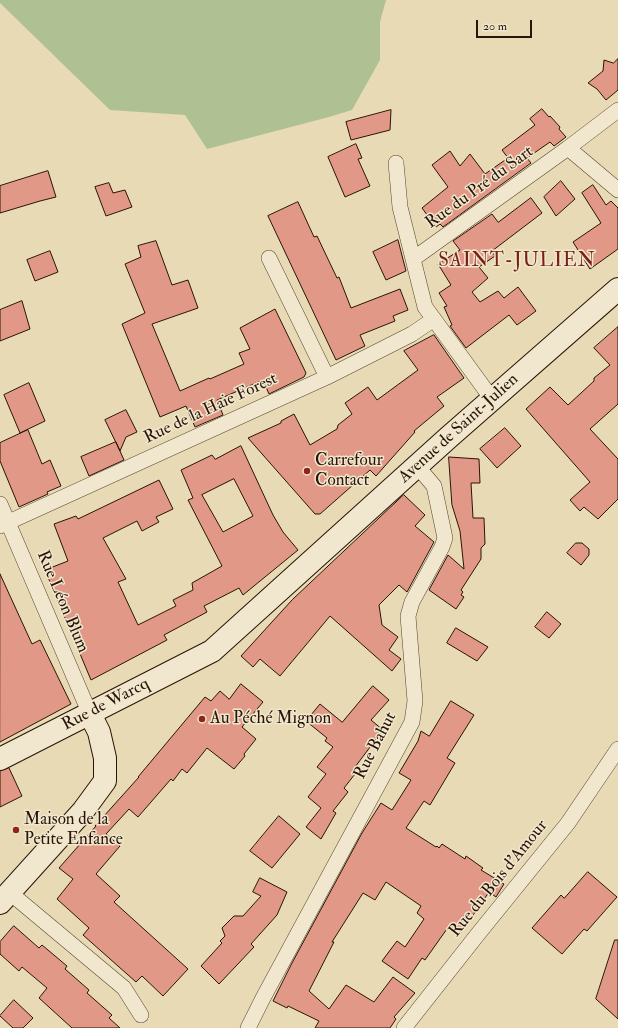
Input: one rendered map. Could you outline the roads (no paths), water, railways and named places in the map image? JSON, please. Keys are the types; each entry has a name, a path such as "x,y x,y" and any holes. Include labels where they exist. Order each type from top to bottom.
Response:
{"main road":[{"name":"Avenue de Saint-Julien","path":"212,651 417,466 618,289"},
{"name":"Rue de Warcq","path":"0,759 212,651"},
{"path":"5,898 83,811 104,781 105,758 98,732 90,714"}],"street":[{"name":"Rue du Pré du Sart","path":"413,259 568,148 618,110"},
{"path":"568,148 618,190"},
{"name":"Rue du Pré du Sart","path":"396,163 400,207 425,307 492,400"},
{"path":"269,258 327,377"},
{"name":"Rue de la Haie Forest","path":"4,524 327,377 412,334 434,319"},
{"name":"Rue Bahut","path":"248,1028 412,722 415,700 408,616 412,602 442,547 445,538 434,486 417,466"},
{"name":"Rue Léon Blum","path":"0,504 4,524 90,714"},
{"name":"Rue du Bois d'Amour","path":"404,1028 478,934 568,824 618,749"},
{"path":"5,898 124,988 141,1015"}],"place":[{"name":"Carrefour Contact","path":"307,471"},
{"name":"Au Péché Mignon","path":"202,719"},
{"name":"Maison de la Petite Enfance","path":"16,830"}],"district":[{"name":"SAINT-JULIEN","path":"517,262"}]}
